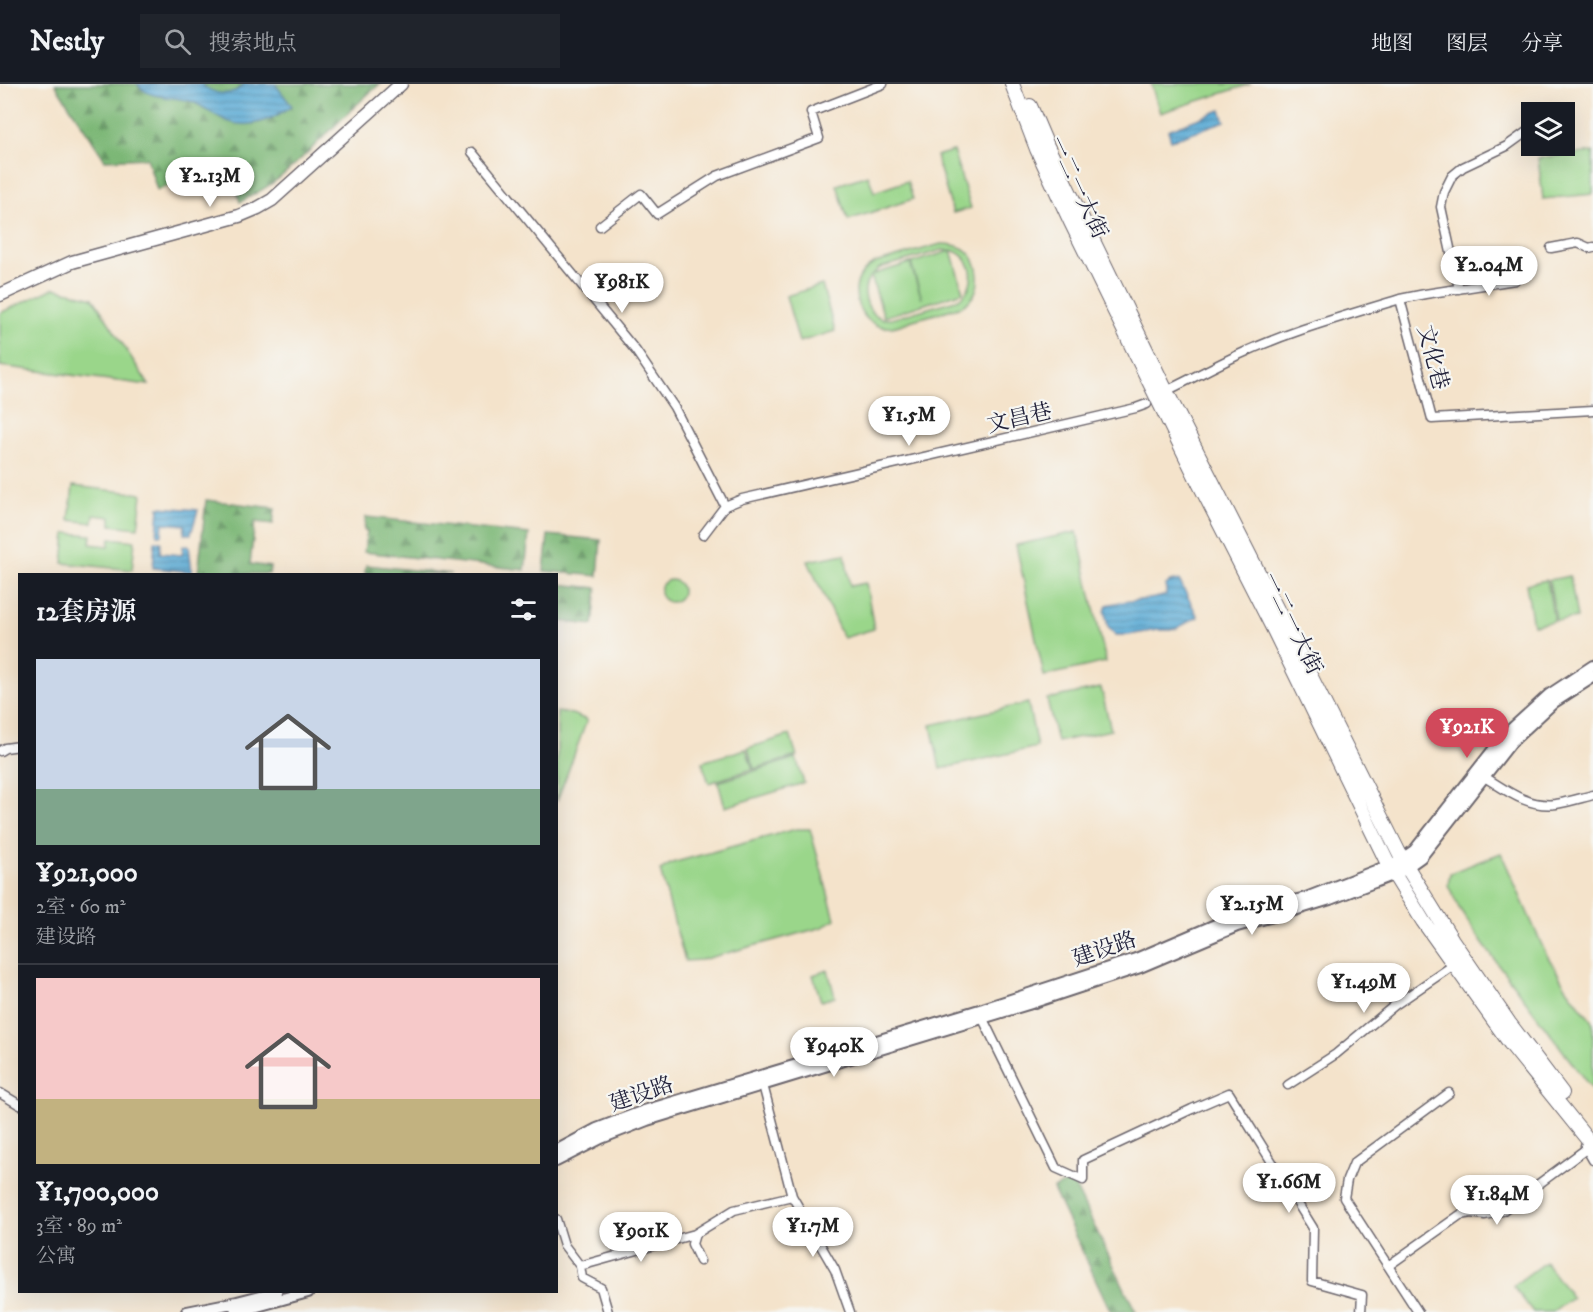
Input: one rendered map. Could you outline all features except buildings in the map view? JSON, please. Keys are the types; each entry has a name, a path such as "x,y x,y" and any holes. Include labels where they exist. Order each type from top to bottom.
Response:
{"main road":[{"path":"0,295 72,262 239,216 258,208 272,200 401,84"},
{"name":"一二一大街","path":"1012,84 1037,149 1156,397 1274,630 1391,870 1423,921 1510,1042 1588,1133"},
{"name":"一二一大街","path":"1021,84 1156,397 1292,639 1404,864 1452,940 1588,1133 1590,1148"}],"street":[{"path":"600,226 641,194 657,214 717,176 819,138 812,112 883,84"},
{"path":"1459,289 1441,207 1444,192 1452,176 1463,166 1507,146 1521,136"},
{"path":"472,152 636,351 674,407 725,506 703,535"},
{"path":"1551,248 1578,243 1589,248 1593,247"},
{"path":"1400,299 1515,280"},
{"name":"文化巷","path":"1156,397 1236,356 1291,334 1400,299 1432,419 1593,410"},
{"name":"文昌巷","path":"725,506 742,499 1136,408 1156,397"},
{"name":"建设路","path":"1404,864 1505,735 1549,695 1593,666"},
{"name":"建设路","path":"558,1160 591,1142 627,1127 983,1019 1140,967 1237,926 1314,904 1421,857 1512,741 1554,702 1593,677"},
{"path":"0,751 18,746"},
{"path":"1483,776 1521,800 1538,804 1555,804 1593,795"},
{"name":"建设路","path":"558,1149 597,1129 637,1114 1025,995 1136,959 1251,911 1306,898 1391,870"},
{"path":"1288,1085 1336,1054 1395,1005 1455,964"},
{"path":"983,1019 1056,1168 1083,1180 1083,1160 1229,1093 1313,1228 1312,1281 1362,1295 1361,1312"},
{"path":"763,1085 792,1196 835,1270 850,1312"},
{"path":"0,1093 18,1104"},
{"path":"1418,1312 1344,1198 1347,1180 1354,1164 1449,1093"},
{"path":"1388,1266 1460,1215 1471,1213 1485,1215 1502,1211 1590,1148 1593,1160"},
{"path":"580,1266 695,1234 734,1210 792,1196"},
{"path":"558,1226 564,1245 580,1266 582,1278 601,1288 608,1312"},
{"path":"695,1234 692,1244 700,1261"},
{"path":"187,1312 273,1293"},
{"path":"235,1312 304,1293"}],"green space":[{"path":"55,84 380,84 279,178 263,190 240,202 234,182 218,168 157,190 147,158 105,160"},
{"path":"1151,84 1251,84 1160,113"},
{"path":"953,151 971,208 953,213 936,156"},
{"path":"1593,152 1593,194 1543,199 1538,158 1575,156 1575,154"},
{"path":"868,175 874,192 907,181 913,199 848,220 837,185"},
{"path":"941,244 955,245 972,257 977,269 978,282 974,295 962,306 896,326 883,327 871,322 862,312 856,292 859,279 864,271 875,263","holes":["942,250 950,251 911,263 922,299 910,263 872,275 880,268","951,250 965,259 971,272 969,286 959,299 891,319 881,318 871,311 865,293 871,276 884,317 963,292"]},
{"path":"822,285 835,331 799,342 786,296"},
{"path":"54,288 93,298 149,385 0,366 0,313"},
{"path":"73,486 142,494 138,528 111,525 111,517 94,515 93,523 69,520"},
{"path":"206,500 275,508 273,524 255,522 250,564 270,567 269,573 198,573"},
{"path":"366,517 529,534 525,570 364,552"},
{"path":"1077,532 1106,662 1044,676 1016,545"},
{"path":"66,533 91,535 90,544 109,546 110,538 135,541 132,570 63,563"},
{"path":"548,535 601,540 598,576 544,571"},
{"path":"845,554 850,586 866,583 874,629 843,638 808,561"},
{"path":"366,565 442,573 365,573"},
{"path":"1570,576 1577,618 1556,621 1549,580"},
{"path":"671,580 681,587 682,591 675,601 671,602 661,595 660,591 667,581"},
{"path":"1547,580 1554,621 1533,625 1526,584"},
{"path":"558,584 597,588 593,625 558,621"},
{"path":"1101,688 1111,730 1057,742 1047,699"},
{"path":"1028,703 1037,747 940,769 931,725"},
{"path":"558,712 572,714 587,720 558,798"},
{"path":"790,735 797,756 754,769 748,748"},
{"path":"746,749 753,769 709,783 702,762"},
{"path":"796,758 804,783 725,807 718,782"},
{"path":"796,829 810,829 835,919 823,927 701,960 685,961 660,870 672,863"},
{"path":"1501,853 1545,952 1566,987 1593,1023 1593,1091 1483,944 1459,908 1448,885 1450,873"},
{"path":"828,970 835,997 821,1001 813,975"},
{"path":"1072,1180 1136,1312 1111,1312 1053,1189"},
{"path":"1545,1262 1572,1298 1553,1312 1533,1312 1513,1286"}],"water":[{"path":"137,84 201,84 217,93 229,93 244,84 275,84 292,106 266,120 255,123 233,123 193,102 149,93"},
{"path":"1221,110 1225,121 1171,140 1168,130"},
{"path":"159,507 198,510 191,534 184,534 185,525 163,523 162,535 157,535"},
{"path":"155,541 161,542 160,553 182,555 183,546 189,546 192,572 153,568"},
{"path":"1179,580 1198,617 1175,629 1128,635 1116,635 1108,627 1105,612 1107,605 1166,595 1166,585"}]}
